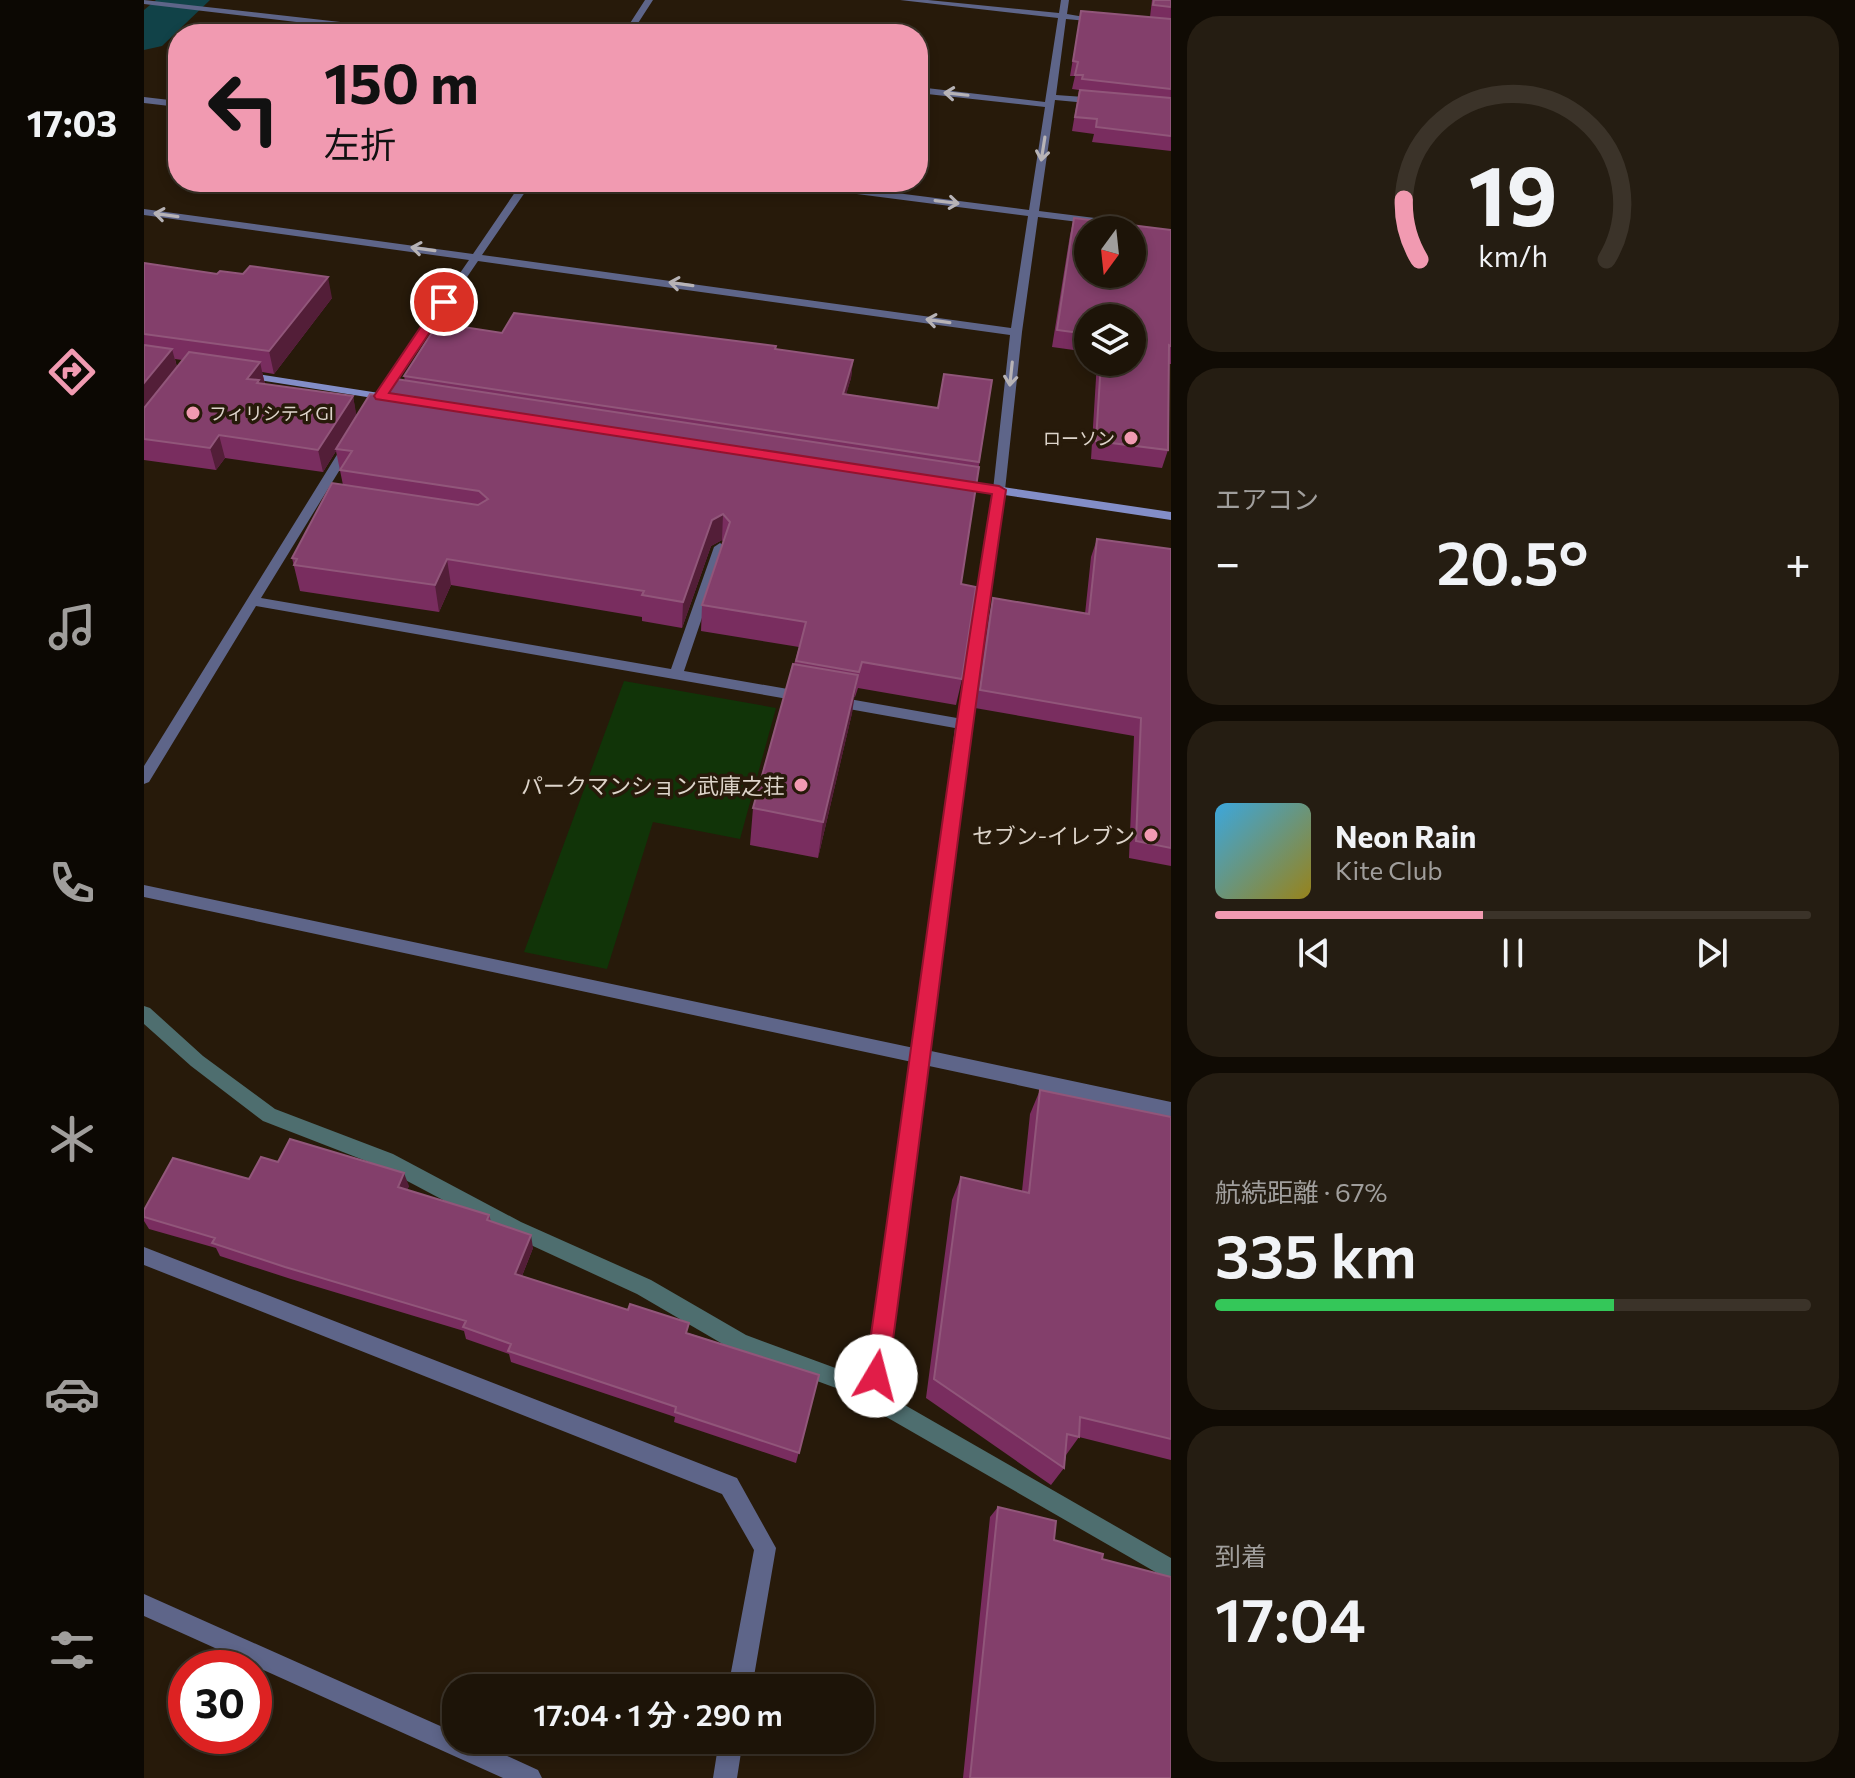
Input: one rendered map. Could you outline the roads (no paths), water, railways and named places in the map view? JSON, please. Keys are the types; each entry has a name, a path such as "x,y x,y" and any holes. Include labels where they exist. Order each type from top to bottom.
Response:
{"street":[{"path":"633,24 649,0"},
{"path":"904,0 1109,21"},
{"path":"876,1376 922,1056 963,724 999,490 1016,332 1065,0"},
{"path":"144,2 333,24"},
{"path":"144,14 158,2"},
{"path":"928,91 1051,101 1111,102"},
{"path":"144,100 168,103"},
{"path":"364,422 520,192"},
{"path":"867,192 1074,218"},
{"path":"144,212 1016,332"},
{"path":"233,374 411,401"},
{"path":"144,778 356,435"},
{"path":"937,481 1171,516"},
{"path":"676,675 720,547"},
{"path":"251,601 963,724"},
{"path":"144,891 1171,1110"},
{"path":"144,1256 729,1486 765,1548 742,1674"},
{"path":"144,1605 530,1778"},
{"path":"725,1778 729,1754"}],"waterway":[{"path":"144,35 186,0"},
{"path":"144,1013 197,1061 269,1115 386,1160 514,1228 644,1287 740,1343 842,1380 1171,1570"}],"place":[{"name":"フィリシティGI","path":"193,413"},
{"name":"ローソン","path":"1131,438"},
{"name":"パークマンション武庫之荘","path":"801,785"},
{"name":"セブン-イレブン","path":"1151,835"}]}
